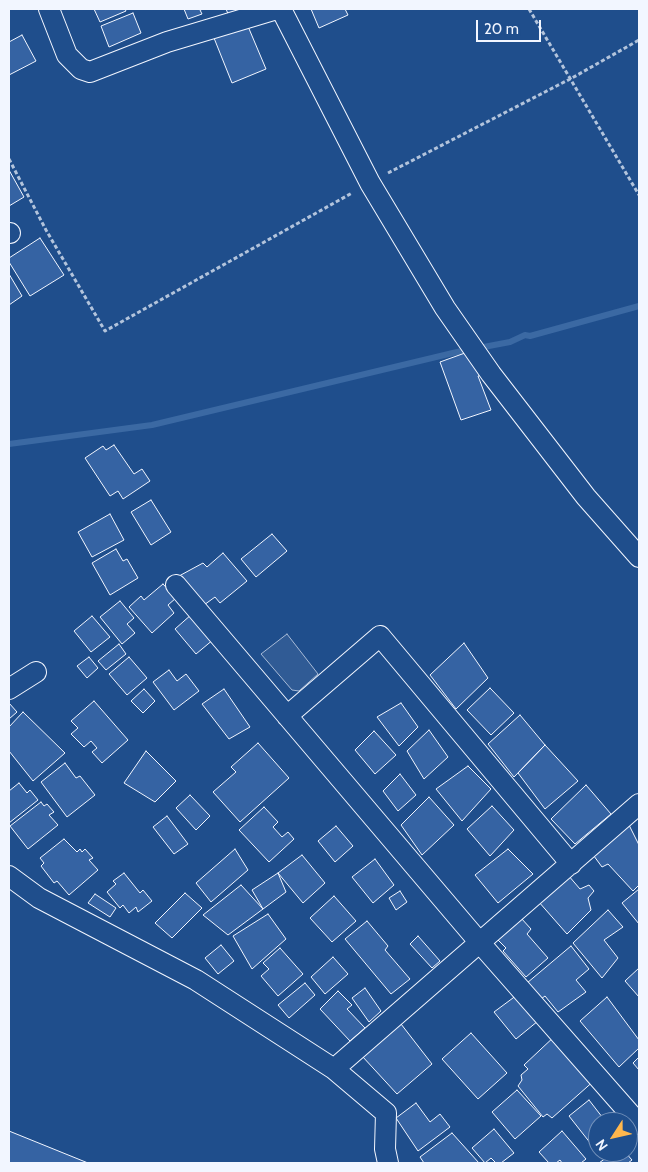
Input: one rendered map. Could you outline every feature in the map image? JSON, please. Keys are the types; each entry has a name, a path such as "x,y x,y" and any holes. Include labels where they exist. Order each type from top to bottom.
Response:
{"street":[{"path":"49,9 67,55 82,69 90,72 167,42 277,9"},
{"path":"281,9 370,182 445,308 491,374 586,497 639,557"},
{"path":"176,584 480,943 639,1124"},
{"path":"287,716 380,636 570,864"},
{"path":"9,689 36,672"},
{"path":"334,1069 639,804"},
{"path":"9,876 39,898 196,980 334,1069 386,1113 385,1149 388,1163"}],"path":[{"path":"529,9 572,78 639,195"},
{"path":"9,159 46,230 105,331 370,182 572,78 639,40"}],"shaded area":[{"path":"287,634 318,674 299,691 292,690 261,654"}],"building":[{"path":"94,9 125,9 126,11 100,22"},
{"path":"184,9 204,9 200,10 202,14 188,19"},
{"path":"226,9 248,9 229,16"},
{"path":"311,9 345,9 348,15 319,28"},
{"path":"133,13 141,33 109,47 101,26"},
{"path":"247,24 266,69 232,83 214,38"},
{"path":"22,35 36,61 9,75 9,42"},
{"path":"9,170 24,197 9,206"},
{"path":"40,238 64,275 30,296 9,262 9,258"},
{"path":"9,274 22,296 9,305"},
{"path":"465,353 482,375 478,376 491,410 461,420 440,362"},
{"path":"114,445 134,474 142,469 150,481 123,499 118,491 110,496 85,458 103,446 106,450"},
{"path":"151,500 171,532 151,545 131,512"},
{"path":"110,514 124,540 92,557 78,532"},
{"path":"272,534 287,551 256,577 241,559"},
{"path":"116,549 123,561 127,559 138,578 110,595 92,563"},
{"path":"223,553 247,581 220,603 215,597 204,605 179,576 203,563 207,567"},
{"path":"163,584 176,598 168,605 174,613 152,633 129,607 141,596 144,600"},
{"path":"120,601 134,618 127,624 135,633 122,644 100,617"},
{"path":"192,614 214,639 196,654 175,629"},
{"path":"92,616 110,637 91,652 74,631"},
{"path":"464,643 488,678 456,709 430,675"},
{"path":"119,644 126,654 106,670 98,661"},
{"path":"89,657 98,668 87,678 77,666"},
{"path":"129,657 147,678 127,695 109,674"},
{"path":"169,670 177,681 186,674 199,691 174,710 153,682"},
{"path":"490,688 514,713 491,735 467,710"},
{"path":"144,689 155,701 143,713 131,701"},
{"path":"224,689 250,727 229,739 202,704"},
{"path":"94,701 128,740 102,763 92,752 97,748 91,741 84,747 71,734 78,728 71,721"},
{"path":"9,703 17,712 9,719"},
{"path":"401,703 418,727 399,746 377,717"},
{"path":"23,712 65,753 33,781 9,751 9,727"},
{"path":"520,715 545,745 514,777 488,744"},
{"path":"429,730 448,757 424,779 407,751"},
{"path":"374,731 396,755 375,774 355,750"},
{"path":"258,743 289,778 240,822 213,792 236,772 231,767"},
{"path":"545,745 578,781 545,809 518,773"},
{"path":"146,751 176,781 155,802 124,783"},
{"path":"65,763 76,778 80,776 95,795 67,817 41,782"},
{"path":"468,766 491,789 462,821 436,789"},
{"path":"400,774 416,795 398,811 383,791"},
{"path":"19,783 27,793 30,790 38,800 9,823 9,791"},
{"path":"586,785 611,814 575,844 551,819"},
{"path":"190,795 210,816 196,830 176,808"},
{"path":"429,797 454,825 422,855 401,825"},
{"path":"41,802 44,806 47,804 54,812 49,815 58,825 28,849 10,826"},
{"path":"492,806 514,830 490,856 467,829"},
{"path":"264,807 278,822 273,827 282,837 288,832 294,839 269,862 239,830"},
{"path":"167,816 188,844 174,854 153,827"},
{"path":"627,821 639,845 639,885 633,891 608,864 602,867 591,852"},
{"path":"336,826 353,846 335,862 318,841"},
{"path":"64,839 77,852 80,849 82,852 85,849 93,858 89,860 98,870 69,895 57,881 54,883 41,866 44,863 40,858"},
{"path":"235,849 248,870 211,902 196,883"},
{"path":"508,849 533,874 498,903 475,875"},
{"path":"302,855 325,883 303,903 278,873"},
{"path":"375,859 394,885 373,903 352,877"},
{"path":"124,873 140,893 143,890 152,901 138,912 136,907 129,913 123,905 120,908 107,892 116,884 113,881"},
{"path":"278,873 286,892 263,909 252,890"},
{"path":"568,875 580,889 589,885 594,891 588,898 591,910 567,934 538,901"},
{"path":"241,885 263,909 228,935 203,915"},
{"path":"639,889 639,924 622,903"},
{"path":"400,891 407,902 396,910 389,898"},
{"path":"185,893 202,908 172,938 155,923"},
{"path":"95,894 116,908 110,917 88,903"},
{"path":"334,896 356,921 332,942 310,918"},
{"path":"608,910 623,927 604,940 618,958 602,978 573,943"},
{"path":"268,914 286,939 252,969 233,936"},
{"path":"521,918 531,929 527,934 548,958 526,977 503,951 506,948 497,939"},
{"path":"367,921 388,946 385,950 410,979 391,994 345,939"},
{"path":"418,936 440,961 432,968 410,944"},
{"path":"221,945 234,961 218,974 205,958"},
{"path":"571,946 589,969 576,980 586,992 558,1012 545,996 541,999 527,983"},
{"path":"280,948 303,974 278,996 261,976 269,969 263,963"},
{"path":"333,957 348,974 325,994 311,977"},
{"path":"639,968 639,997 625,981"},
{"path":"305,983 315,995 289,1018 278,1005"},
{"path":"365,988 381,1011 369,1022 352,998"},
{"path":"338,991 352,1005 347,1009 365,1028 350,1041 320,1009"},
{"path":"517,995 538,1021 516,1039 494,1012"},
{"path":"607,997 639,1040 639,1048 619,1067 580,1021"},
{"path":"401,1024 432,1064 397,1094 362,1056"},
{"path":"471,1033 507,1073 478,1099 442,1059"},
{"path":"556,1035 596,1079 552,1118 547,1114 543,1117 518,1086 522,1080 521,1075 528,1069 524,1065"},
{"path":"639,1057 639,1070 633,1063"},
{"path":"517,1090 541,1116 515,1139 492,1112"},
{"path":"589,1100 598,1112 588,1112 588,1140 569,1116"},
{"path":"416,1103 430,1122 440,1114 450,1127 418,1151 396,1118"},
{"path":"494,1129 514,1153 501,1163 496,1163 491,1158 485,1163 472,1148"},
{"path":"9,1131 88,1163 9,1163"},
{"path":"562,1131 586,1159 581,1163 562,1163 560,1160 556,1163 549,1163 539,1152"},
{"path":"452,1133 479,1163 424,1163 420,1157"},
{"path":"600,1162 629,1162 628,1163 599,1163"}],"waterway":[{"path":"9,444 152,425 457,352 510,342 525,335 530,336 639,306"}]}
